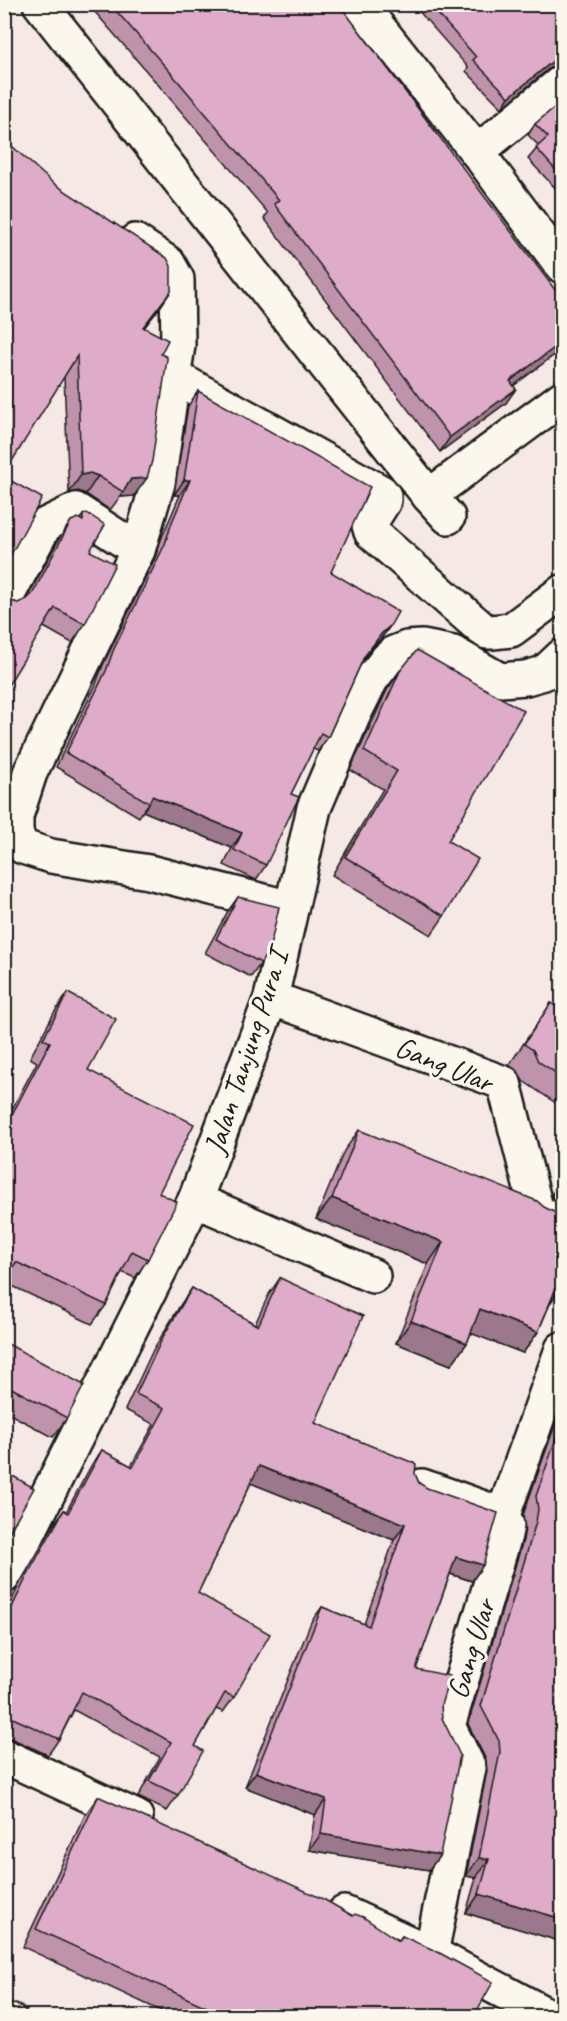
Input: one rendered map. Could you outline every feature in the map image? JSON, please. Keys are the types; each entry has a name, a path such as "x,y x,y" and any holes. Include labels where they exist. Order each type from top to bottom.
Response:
{"street":[{"path":"40,4 438,507 562,398"},
{"path":"367,7 562,266"},
{"path":"477,152 562,82"},
{"path":"111,225 168,263 177,279 178,345 158,483 138,550 30,773 16,816 16,834 23,847 51,856 149,872 291,908"},
{"path":"173,376 381,492 384,501 369,525 371,532 487,632 511,630 558,602"},
{"path":"4,602 45,525 76,510 138,550"},
{"name":"Jalan Tanjung Pura I","path":"4,1576 24,1542 195,1200 271,998 314,808 371,680 387,659 401,649 407,648 430,648 453,653 500,680 526,678 544,673 562,656"},
{"name":"Gang Ular","path":"271,998 504,1083 537,1212 562,1224"},
{"path":"195,1200 373,1276"},
{"name":"Gang Ular","path":"431,1953 469,1768 447,1726 506,1535 507,1525 503,1515 562,1349"},
{"path":"422,1486 503,1515"},
{"path":"4,1756 165,1830"},
{"path":"314,1899 431,1953 549,2016"}],"lane":[{"path":"4,2015 16,2016"}],"building":[{"path":"110,4 339,4 562,299 562,342 510,381 516,389 450,437 274,204 279,200"},
{"path":"429,4 562,4 562,55 509,97 473,60 476,57"},
{"path":"562,101 562,177 536,148 548,137 535,124"},
{"path":"4,139 53,183 167,258 171,266 171,291 143,327 168,340 161,354 167,359 152,461 147,478 131,479 123,492 98,476 90,473 81,475 77,356 4,474"},
{"path":"198,391 370,487 331,572 398,612 390,626 364,657 328,737 321,733 291,794 299,797 266,865 234,850 242,833 152,796 149,803 66,753 165,544 190,480 184,480"},
{"path":"4,477 42,498 4,567"},
{"path":"87,513 105,525 90,551 115,564 85,624 55,608 4,692 4,597 18,603 33,593 71,521 78,518 83,521 83,515"},
{"path":"417,650 524,711 448,841 478,859 444,916 345,857 397,771 364,751 400,671"},
{"path":"4,773 11,775 4,791"},
{"path":"238,897 279,907 270,947 261,963 216,939"},
{"path":"68,993 116,1019 88,1070 194,1124 159,1193 177,1202 148,1259 132,1251 106,1305 16,1262 4,1285 4,1130 50,1042 43,1039"},
{"path":"551,1003 562,1010 562,1077 538,1061 533,1050 524,1044"},
{"path":"359,1130 537,1201 562,1216 562,1283 560,1289 556,1288 538,1332 480,1309 467,1343 411,1321 443,1242 332,1198"},
{"path":"280,1278 363,1316 315,1423 416,1464 415,1474 419,1483 427,1488 498,1513 483,1565 456,1557 416,1669 450,1676 441,1705 442,1718 460,1755 440,1855 321,1834 326,1799 256,1772 322,1607 369,1626 405,1524 259,1466 198,1593 270,1634 234,1697 225,1693 195,1746 203,1751 178,1795 149,1781 171,1742 82,1692 59,1739 4,1714 4,1624 29,1572 64,1510 68,1513 102,1450 133,1467 165,1408 136,1394 164,1335 192,1288 258,1326"},
{"path":"4,1342 84,1385 67,1418 4,1384"},
{"path":"562,1422 562,1919 479,1894 489,1859 479,1858 500,1752 499,1741 481,1706 536,1522 538,1509 536,1496"},
{"path":"4,1471 34,1488 4,1541"},
{"path":"98,1797 325,1900 353,1916 355,1914 363,1917 399,1941 402,1936 436,1951 493,1982 474,2016 226,2016 36,1929"}]}
